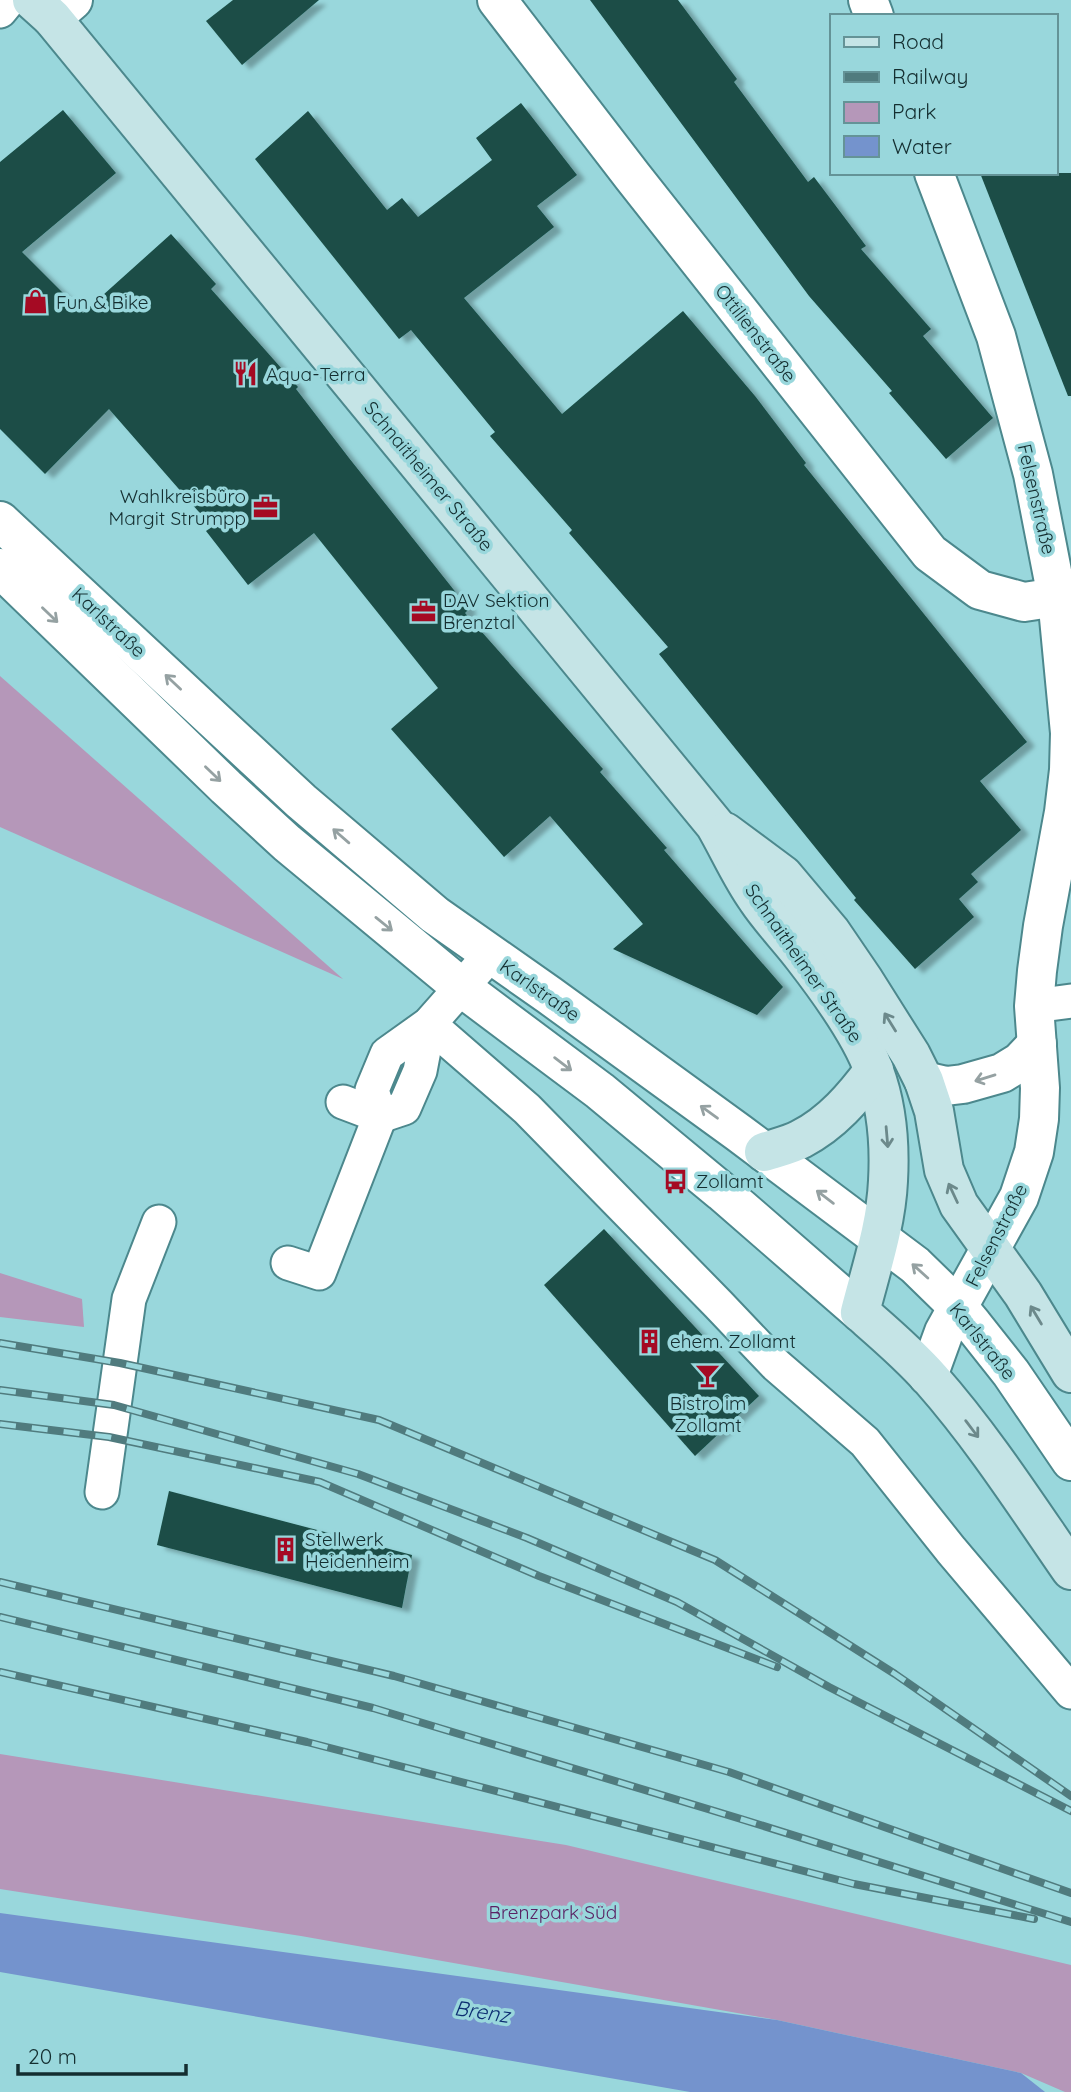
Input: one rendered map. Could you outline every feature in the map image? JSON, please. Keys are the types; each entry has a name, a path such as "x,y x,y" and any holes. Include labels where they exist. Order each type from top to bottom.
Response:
{"street":[{"name":"Ottilienstraße","path":"497,0 930,553 980,590 1024,602 1057,597"},
{"name":"Schnaitheimer Straße","path":"52,6 715,825 756,898 805,959 861,1042 874,1070 884,1105 888,1184 880,1237 860,1312"},
{"name":"Felsenstraße","path":"928,1376 944,1332 1019,1197 1034,1152 1039,1119 1037,1044 1053,1003 1043,926 1064,812 1070,733 1057,597 1033,474 996,337 935,175"},
{"name":"Karlstraße","path":"0,522 301,801 406,892 915,1265 958,1307 1011,1373 1071,1461"},
{"name":"Karlstraße","path":"0,568 287,843 461,987 600,1091 860,1312"},
{"name":"Schnaitheimer Straße","path":"715,825 783,875 831,932 905,1044 924,1081 934,1111 944,1170 959,1205 1023,1294 1071,1373"},
{"path":"924,1081 946,1086 1002,1073 1020,1062 1037,1044"},
{"path":"764,1152 800,1140 820,1127 853,1099 874,1070"},
{"path":"860,1312 928,1376 976,1434 1071,1570"}],"lane":[{"path":"0,11 9,0"},
{"path":"288,1263 319,1273 380,1116 372,1090 387,1054 429,1024 490,955"},
{"path":"429,1024 527,1109 776,1366 865,1441 951,1550 1071,1692"},
{"path":"343,1102 380,1116"},
{"path":"102,1492 129,1299 159,1222"}],"green space":[{"path":"0,676 343,979 0,827"},
{"path":"0,1273 82,1299 84,1327 0,1317"},
{"name":"Brenzpark Süd","path":"0,1754 566,1845 1071,1965 1071,2092 1065,2092 1021,2073 777,2020 301,1936 0,1889"}],"water":[{"name":"Brenz","path":"0,1913 777,2020 1021,2073 1045,2092 690,2092 0,1972"}],"building":[{"path":"233,0 319,0 242,65 206,21"},
{"path":"590,0 678,0 808,182 814,177 866,246 861,249 931,329 923,336 993,418 946,459 889,393 892,391 809,296"},
{"path":"521,103 577,175 537,206 554,227 464,298 562,414 683,311 755,396 806,463 804,465 1027,742 980,781 1021,830 971,874 978,882 959,899 974,917 915,969 854,900 856,898 659,654 668,647 569,533 572,530 490,436 495,432 411,330 399,339 255,159 308,111 387,210 402,198 418,217 492,160 476,138"},
{"path":"63,110 116,173 22,252 83,313 171,234 216,284 211,289 298,387 296,389 349,458 469,609 465,613 603,769 600,772 667,848 664,850 783,987 757,1015 613,949 643,924 550,816 504,857 391,729 438,688 314,533 248,585 206,531 212,527 109,409 45,474 0,429 0,162"},
{"path":"1071,173 1071,396 1068,396 981,175"},
{"name":"ehem. Zollamt","path":"604,1229 759,1396 695,1456 544,1285"},
{"name":"Stellwerk Heidenheim","path":"169,1491 412,1555 402,1608 157,1545"}],"railway":[{"path":"0,1343 120,1363 379,1420 715,1560 895,1674 1071,1796"},
{"path":"0,1390 114,1405 358,1474 527,1538 677,1602 829,1687 1071,1811"},
{"path":"0,1424 109,1437 320,1482 539,1576 777,1667"},
{"path":"0,1582 394,1676 729,1772 1071,1893"},
{"path":"0,1617 373,1708 1071,1922"},
{"path":"0,1672 307,1742 854,1884 1034,1919"}],"place":[{"name":"Fun & Bike","path":"36,302"},
{"name":"Aqua-Terra","path":"246,374"},
{"name":"Wahlkreisbüro Margit Strumpp","path":"266,507"},
{"name":"DAV Sektion Brenztal","path":"423,611"},
{"name":"Zollamt","path":"676,1181"},
{"name":"ehem. Zollamt","path":"650,1341"},
{"name":"Bistro im Zollamt","path":"708,1375"},
{"name":"Stellwerk Heidenheim","path":"285,1550"}]}
